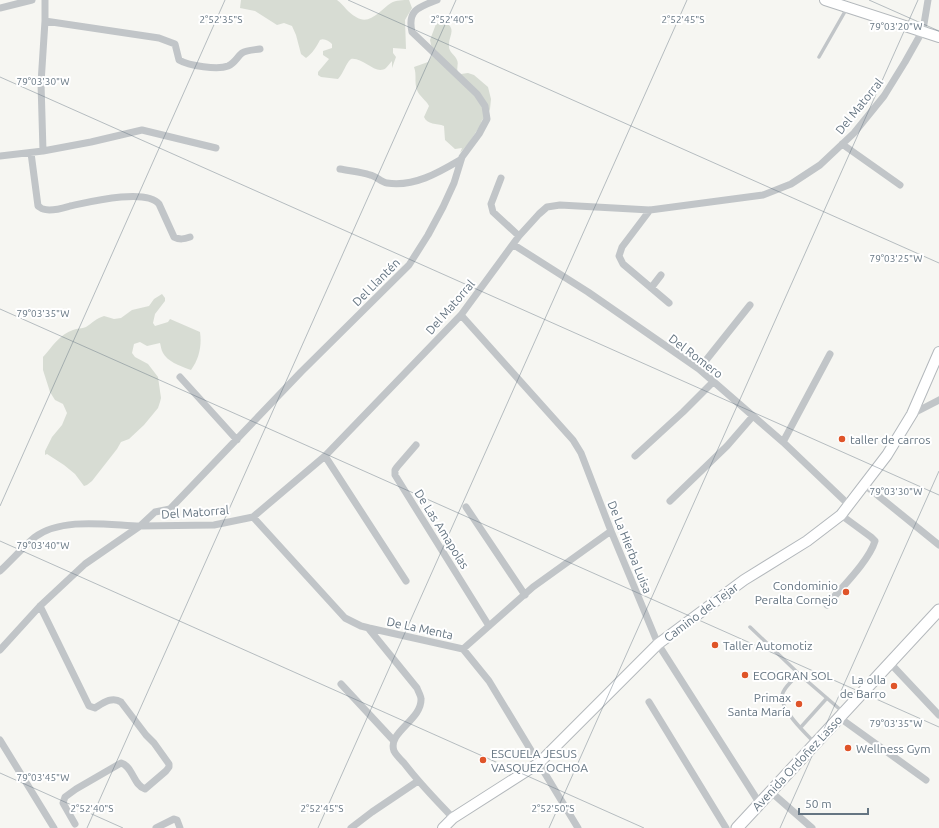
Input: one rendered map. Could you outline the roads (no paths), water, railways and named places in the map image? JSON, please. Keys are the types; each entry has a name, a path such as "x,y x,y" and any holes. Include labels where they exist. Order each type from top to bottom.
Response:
{"main road":[{"name":"Avenida Ordoñez Lasso","path":"737,828 939,610"}],"street":[{"path":"0,8 32,0"},
{"path":"43,151 41,83 45,0"},
{"name":"Del Llantén","path":"140,526 155,512 165,511 175,505 306,366 409,265 428,235 454,183 460,160 468,147 479,134 487,119 485,106 477,94 412,32 410,23 411,15 420,7 437,0"},
{"path":"825,0 939,36"},
{"name":"Del Matorral","path":"0,571 36,536 58,526 82,524 140,526 214,525 253,518 325,456 461,315 514,245 519,236 547,207 560,205 650,210 763,195 791,184 820,165 854,133 884,96 923,30 928,0"},
{"path":"45,21 159,38 174,44 179,60 185,64 194,66 225,67 234,62 243,53 260,49"},
{"path":"0,156 43,151 142,130 216,148"},
{"path":"842,144 900,185"},
{"path":"31,153 38,206 43,210 53,210 107,198 150,198 157,201 159,204 174,237 179,239 190,237"},
{"path":"340,170 370,174 387,183 404,183 418,181 434,175 460,160"},
{"path":"501,178 492,204 493,212 519,236"},
{"path":"650,210 622,247 619,256 623,264 669,303"},
{"name":"Del Romero","path":"514,245 588,292 699,370 783,442 849,505"},
{"path":"652,288 661,275"},
{"path":"699,370 750,305"},
{"name":"De La Hierba Luisa","path":"461,315 573,440 581,453 611,532 658,644 760,804"},
{"name":"Camino del Tejar","path":"443,828 453,818 539,763 658,644 744,580 807,541 841,515 887,455 912,414 939,352"},
{"path":"783,442 830,354"},
{"path":"180,377 199,396 237,440"},
{"path":"635,456 713,382"},
{"path":"912,414 939,400"},
{"path":"670,501 727,446 753,416"},
{"name":"De Las Amapolas","path":"416,445 397,467 395,470 395,475 489,626"},
{"path":"325,456 406,581"},
{"path":"865,485 939,545"},
{"path":"466,507 525,595"},
{"path":"827,604 863,562 872,549 874,541 871,536 841,515"},
{"name":"De La Menta","path":"253,518 345,618 361,626 463,649 489,681 578,828"},
{"path":"0,650 40,606 85,564 140,526"},
{"path":"463,649 533,587 611,532"},
{"path":"40,606 89,706 95,708 112,699 118,699 169,764 166,771 145,789 140,786 126,765 121,763 76,789 65,797 63,803 75,824"},
{"path":"369,628 417,688 421,698 420,708 414,718 400,732 394,741 394,751 418,781 453,818"},
{"path":"890,663 939,715"},
{"path":"341,684 394,741"},
{"path":"649,702 726,828"},
{"path":"842,715 926,780"},
{"path":"0,740 54,828"},
{"path":"352,828 372,812 418,781"},
{"path":"771,792 812,828"},
{"path":"156,828 174,819 177,820 180,828"}],"lane":[{"path":"819,57 848,7"},
{"path":"750,627 799,674 827,698 842,715"},
{"path":"799,674 784,690 782,697 783,704 791,716 815,744"},
{"path":"801,727 827,698"}],"place":[{"name":"taller de carros","path":"842,439"},
{"name":"Condominio Peralta Cornejo","path":"846,592"},
{"name":"Taller Automotiz","path":"715,645"},
{"name":"ECOGRAN SOL","path":"745,675"},
{"name":"La olla de Barro","path":"894,686"},
{"name":"Primax Santa María","path":"799,704"},
{"name":"Wellness Gym","path":"848,748"},
{"name":"ESCUELA JESUS VASQUEZ OCHOA","path":"483,760"}]}
